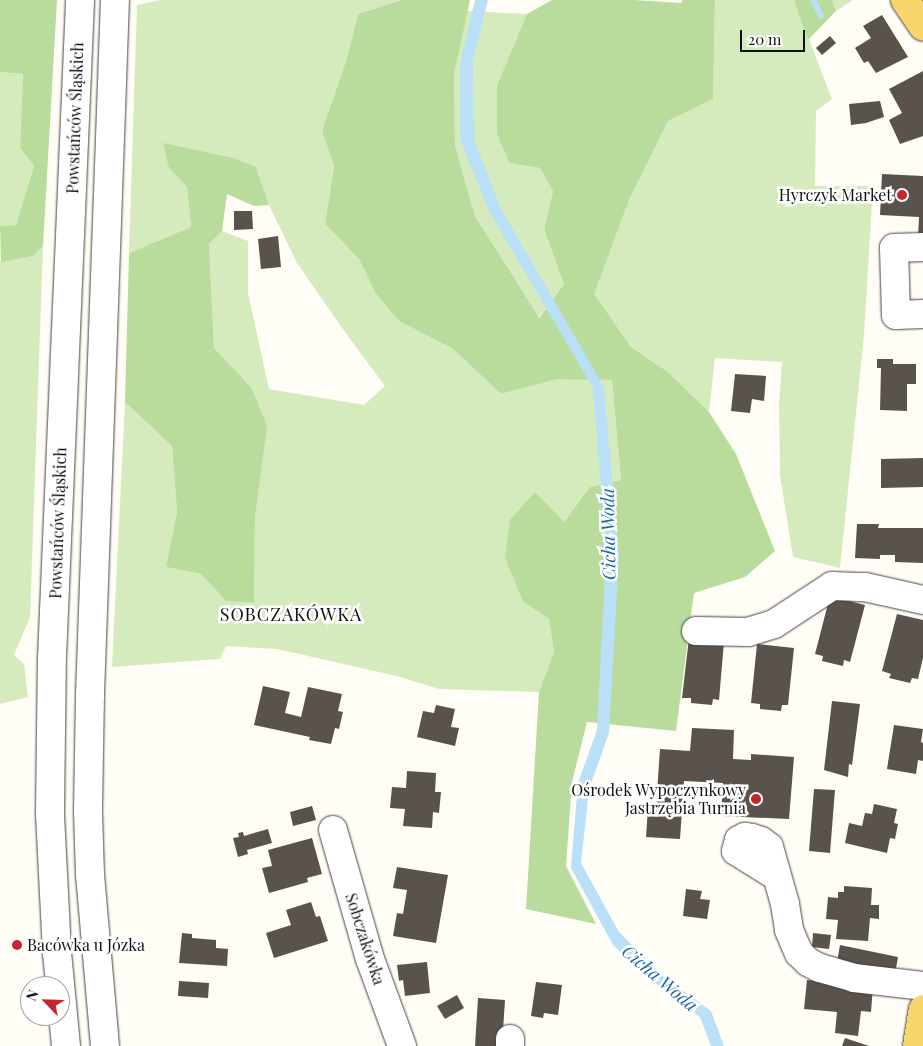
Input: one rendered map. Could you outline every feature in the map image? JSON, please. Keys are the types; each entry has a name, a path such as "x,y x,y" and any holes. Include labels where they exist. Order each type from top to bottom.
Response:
{"main road":[{"path":"905,0 922,25"},
{"path":"917,1046 923,1009"}],"street":[{"name":"Powstańców Śląskich","path":"66,1046 57,953 51,832 52,658 80,0"},
{"path":"106,1046 90,875 88,810 90,694 115,0"},
{"path":"923,247 894,248 896,315 923,314"},
{"path":"696,631 748,632 774,624 832,586 865,587 923,600"},
{"name":"Sobczakówka","path":"333,830 370,959 402,1046"},
{"path":"776,876 785,904 790,930 799,952 808,962 820,968 854,978 923,986"}],"green space":[{"path":"0,0 57,0 43,246 33,256 1,262 0,226 16,225 34,166 20,148 23,74 0,72"},
{"path":"160,0 402,0 358,14 347,58 322,131 334,166 325,224 359,259 376,294 399,321 453,349 501,394 556,378 612,380 621,480 590,487 564,522 523,600 549,619 554,652 539,692 439,689 397,676 277,649 226,646 220,659 112,667 125,402 172,446 177,512 166,567 201,574 226,601 254,603 255,517 251,387 214,348 209,244 222,231 248,241 248,293 269,389 364,405 385,386 297,263 269,205 256,167 169,168 187,187 191,227 129,253 137,5"},
{"path":"402,0 470,0 454,75 455,146 475,216 539,318 564,284 544,230 553,191 540,168 509,163 497,134 497,85 527,14 552,0 633,0 681,3 683,0 715,0 713,99 668,121 629,200 594,294 631,347 668,372 709,412 736,454 775,551 745,577 694,593 676,731 587,722 572,782 566,866 596,924 526,909 539,692 554,652 549,619 523,601 505,558 510,520 535,492 564,522 590,487 621,480 612,380 556,379 501,394 453,349 399,321 376,294 359,259 325,224 334,166 322,131 347,58 358,14"},
{"path":"715,0 794,0 832,99 816,111 815,186 873,186 864,335 840,568 793,557 780,475 779,404 782,362 715,358 709,412 668,372 631,347 593,294 629,200 668,121 713,99"},
{"path":"794,0 832,0 836,11 808,40"},
{"path":"832,0 853,0 836,11"},
{"path":"467,11 527,14 497,85 497,134 509,163 540,168 553,191 544,231 564,284 538,318 475,216 455,146 454,75"},
{"path":"0,72 23,74 20,148 34,166 16,225 0,226"},
{"path":"163,143 233,158 256,167 269,205 254,206 227,194 222,231 209,244 214,348 251,387 267,426 255,517 254,603 226,601 201,574 166,567 177,512 172,446 125,402 129,253 191,227 187,187 169,168"},
{"path":"43,246 30,617 14,655 24,664 28,697 0,704 0,261 33,256"}],"water":[{"name":"Cicha Woda","path":"475,0 488,0 473,61 474,139 500,207 604,387 619,555 609,733 589,789 581,863 619,932 664,977 711,1011 724,1046 711,1046 700,1017 660,987 613,945 571,868 578,783 597,730 606,554 593,388 489,211 460,139 460,63"}],"building":[{"path":"882,15 908,57 876,73 868,61 864,63 855,48 871,38 863,26"},
{"path":"830,36 836,43 822,55 816,48"},
{"path":"923,71 923,136 900,144 889,120 902,113 889,89"},
{"path":"880,101 884,117 866,123 851,125 849,104"},
{"name":"Hyrczyk Market","path":"882,174 923,176 923,238 918,237 919,217 880,215"},
{"path":"234,211 252,211 253,229 234,230"},
{"path":"278,236 281,267 261,269 258,239"},
{"path":"877,359 893,359 893,364 916,364 916,384 907,384 907,411 880,410 881,368 877,368"},
{"path":"735,374 766,376 764,401 752,399 750,413 731,411"},
{"path":"923,458 923,487 881,488 881,459"},
{"path":"857,524 879,524 878,528 923,528 923,563 895,562 895,555 880,555 880,559 855,558"},
{"path":"830,596 865,605 850,662 844,660 843,666 822,661 823,656 815,654"},
{"path":"897,614 923,620 923,658 918,679 912,678 910,683 889,678 891,674 882,671"},
{"path":"689,638 724,642 719,700 713,699 712,705 691,703 691,698 682,698"},
{"path":"757,644 794,648 788,705 782,705 781,711 760,709 760,704 751,703"},
{"path":"263,686 290,692 285,713 301,717 308,687 342,694 338,711 343,712 339,729 335,728 331,744 309,740 310,737 254,725"},
{"path":"832,701 860,704 852,765 849,764 848,777 824,770"},
{"path":"436,705 455,709 451,727 459,728 455,746 417,737 423,711 434,713"},
{"path":"894,725 923,729 921,742 923,743 923,761 918,760 916,774 887,769"},
{"path":"692,728 734,730 733,759 751,760 751,754 794,757 789,819 721,816 723,783 684,781 680,839 646,837 648,807 656,808 660,749 690,751"},
{"path":"407,771 436,773 435,792 441,792 439,813 433,812 432,828 403,826 405,809 390,808 392,787 406,788"},
{"path":"814,789 835,790 830,853 809,851"},
{"path":"874,804 897,809 894,823 898,824 895,839 890,838 887,853 845,843 849,823 862,826 865,813 872,814"},
{"path":"312,806 316,820 293,826 290,812"},
{"path":"268,829 272,843 247,850 248,854 238,857 233,838 239,837 238,833 243,832 244,836"},
{"path":"312,838 322,874 307,878 308,882 269,893 262,868 272,866 268,850"},
{"path":"397,867 448,875 436,943 393,936 397,913 403,914 407,890 393,888"},
{"path":"844,886 872,888 871,905 879,905 879,919 870,918 868,941 836,939 838,920 826,919 828,897 838,898 838,892 844,892"},
{"path":"686,889 702,891 700,899 710,900 707,919 683,916"},
{"path":"311,902 316,917 320,916 328,941 274,958 266,933 291,925 286,910"},
{"path":"182,933 192,934 192,938 216,940 216,948 228,949 227,966 179,963"},
{"path":"813,933 831,935 829,949 812,947"},
{"path":"840,945 898,957 895,974 837,962"},
{"path":"427,962 430,993 405,996 403,980 399,981 397,965"},
{"path":"807,980 873,986 871,1012 861,1011 858,1036 835,1033 837,1012 804,1009"},
{"path":"179,981 209,983 208,998 178,996"},
{"path":"536,982 562,985 558,1015 544,1013 543,1018 531,1016"},
{"path":"457,995 464,1008 445,1019 437,1006"},
{"path":"478,998 505,1000 502,1046 475,1046"},
{"path":"845,1038 869,1046 842,1046"}],"waterway":[{"path":"813,0 821,16"}],"place":[{"name":"Hyrczyk Market","path":"902,195"},
{"name":"Ośrodek Wypoczynkowy Jastrzębia Turnia","path":"756,799"},
{"name":"Bacówka u Józka","path":"17,945"}],"district":[{"name":"SOBCZAKÓWKA","path":"291,614"}]}
